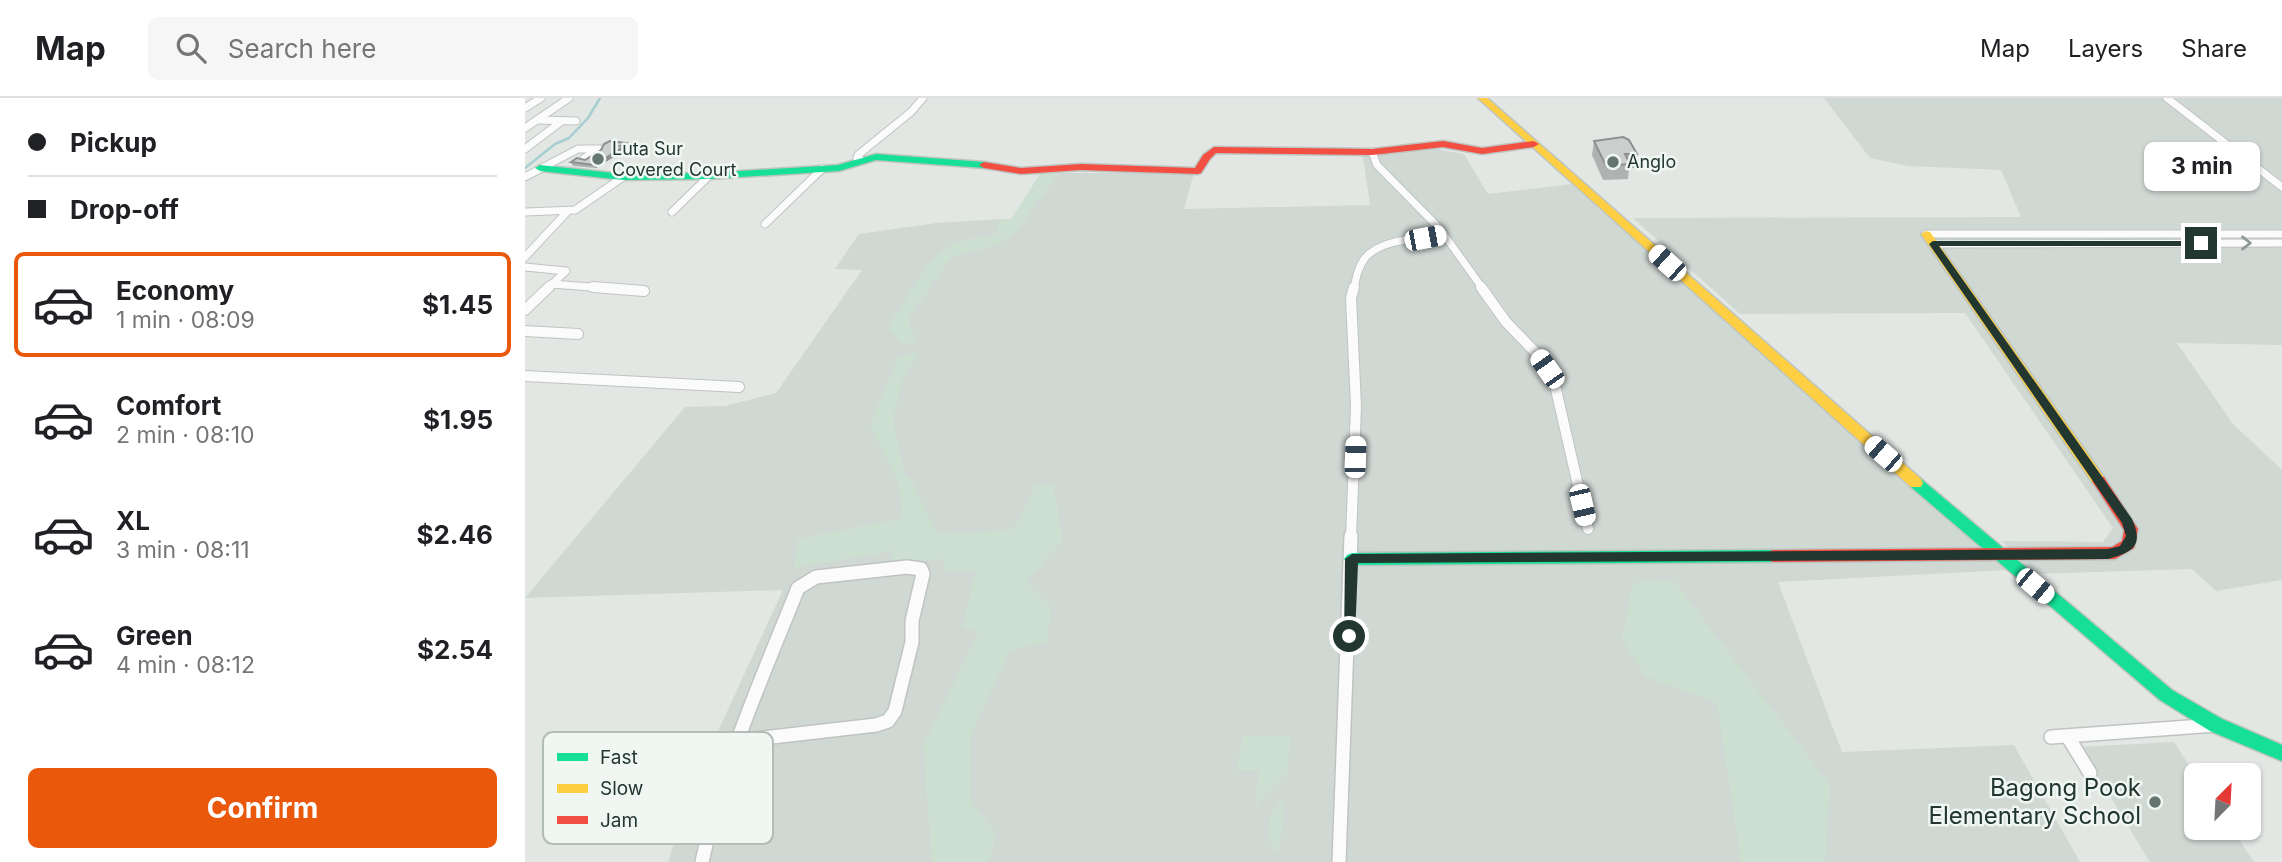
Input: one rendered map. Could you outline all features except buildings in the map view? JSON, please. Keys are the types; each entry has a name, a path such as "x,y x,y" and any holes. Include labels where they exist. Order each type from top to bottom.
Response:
{"street":[{"path":"525,108 541,98"},
{"path":"525,128 569,98"},
{"path":"861,160 858,155 911,112 923,98"},
{"path":"1482,98 1786,370 1998,555 2166,695 2216,725 2282,753"},
{"path":"2167,98 2282,187"},
{"path":"525,120 576,121"},
{"path":"525,149 562,121"},
{"path":"540,168 623,177 709,176 844,167 876,157 930,160 1021,171 1081,167 1198,171 1206,157 1215,150 1372,152 1443,144 1482,150 1534,144"},
{"path":"525,177 578,149 600,149 584,158"},
{"path":"1372,152 1377,165 1444,234 1500,314 1547,369 1555,385 1588,530"},
{"path":"765,224 822,169"},
{"path":"673,212 709,176"},
{"path":"525,257 567,212 623,177"},
{"path":"525,212 567,212"},
{"path":"1339,862 1356,406 1351,305 1353,289 1359,269 1366,257 1374,251 1387,245 1444,234"},
{"path":"1930,239 2282,234"},
{"path":"1352,559 1998,555 2115,553 2127,547 2132,533 2128,522 1930,239"},
{"path":"1930,239 2282,243"},
{"path":"525,267 566,271 525,310"},
{"path":"551,284 644,291"},
{"path":"525,331 579,334"},
{"path":"525,376 739,387"},
{"path":"741,732 800,586 816,577 907,567 921,569 923,574 912,624 912,644 895,711 890,719 876,725 773,737"},
{"path":"2051,737 2216,725"},
{"path":"2068,737 2090,774"},
{"path":"702,862 706,844"}],"shaded area":[{"path":"1824,98 2282,98 2282,345 2177,343 2233,424 2282,470 2282,580 2216,591 2192,569 2034,574 2002,541 2103,542 2113,528 1965,313 1740,314 1633,218 2021,217 2001,170 1908,166 1870,158"},
{"path":"1435,149 1464,154 1488,194 1571,184 2008,570 1778,582 1842,752 2014,745 2080,862 668,862 674,844 773,844 773,732 718,732 783,590 525,598 685,407 725,406 776,393 862,270 835,269 859,234 937,223 1000,219 997,234 954,243 908,319 950,258 1002,242 1017,230 1059,173 1194,173 1184,209 1370,205 1363,156"},
{"name":"Bagong Pook Elementary School","path":"2174,742 2188,763 2184,763 2184,840 2239,840 2254,862 2150,862 2080,747"}],"green space":[{"path":"1059,173 1017,230 1002,243 950,258 908,319 916,340 903,345 887,328 930,262 954,243 997,234 1000,219 1011,219 1040,174"},
{"path":"2282,237 2282,240 1959,238 1962,238"},
{"path":"920,352 903,379 893,420 904,473 910,477 938,535 1013,529 1036,485 1053,484 1063,540 1026,582 1051,607 1047,643 1010,650 971,736 971,802 996,833 989,862 932,862 923,746 978,633 963,626 975,571 943,571 945,559 890,563 893,551 794,568 798,539 903,518 897,479 870,425 898,357"},
{"path":"1674,581 1830,785 1825,862 1741,862 1717,703 1645,676 1622,639 1633,583"},
{"path":"1243,736 1290,736 1288,772 1255,806 1259,770 1236,770"},
{"path":"1282,802 1284,810 1279,852 1270,842 1268,827 1272,812"}],"waterway":[{"path":"525,168 555,144 569,138 588,118 600,98"}],"traffic: fast":[{"path":"540,168 623,177 709,176 839,168 876,157 984,165"},
{"path":"1916,483 2166,695 2216,725 2282,753"},
{"path":"1352,559 1773,556"}],"traffic: slow":[{"path":"1482,98 1916,483"},
{"path":"1926,234 2099,481"}],"traffic: jam":[{"path":"984,165 1021,171 1081,167 1198,171 1206,157 1214,150 1372,152 1443,144 1482,151 1534,144"},
{"path":"1773,556 2115,553 2129,544 2131,529 2099,481"}],"place":[{"name":"Luta Sur Covered Court","path":"598,159"},
{"name":"Anglo","path":"1613,162"},
{"name":"Bagong Pook Elementary School","path":"2155,802"}],"route":[{"path":"1349,636 1352,559 2108,554 2124,550 2130,544 2132,536 2128,522 1933,244 2201,243"}]}
